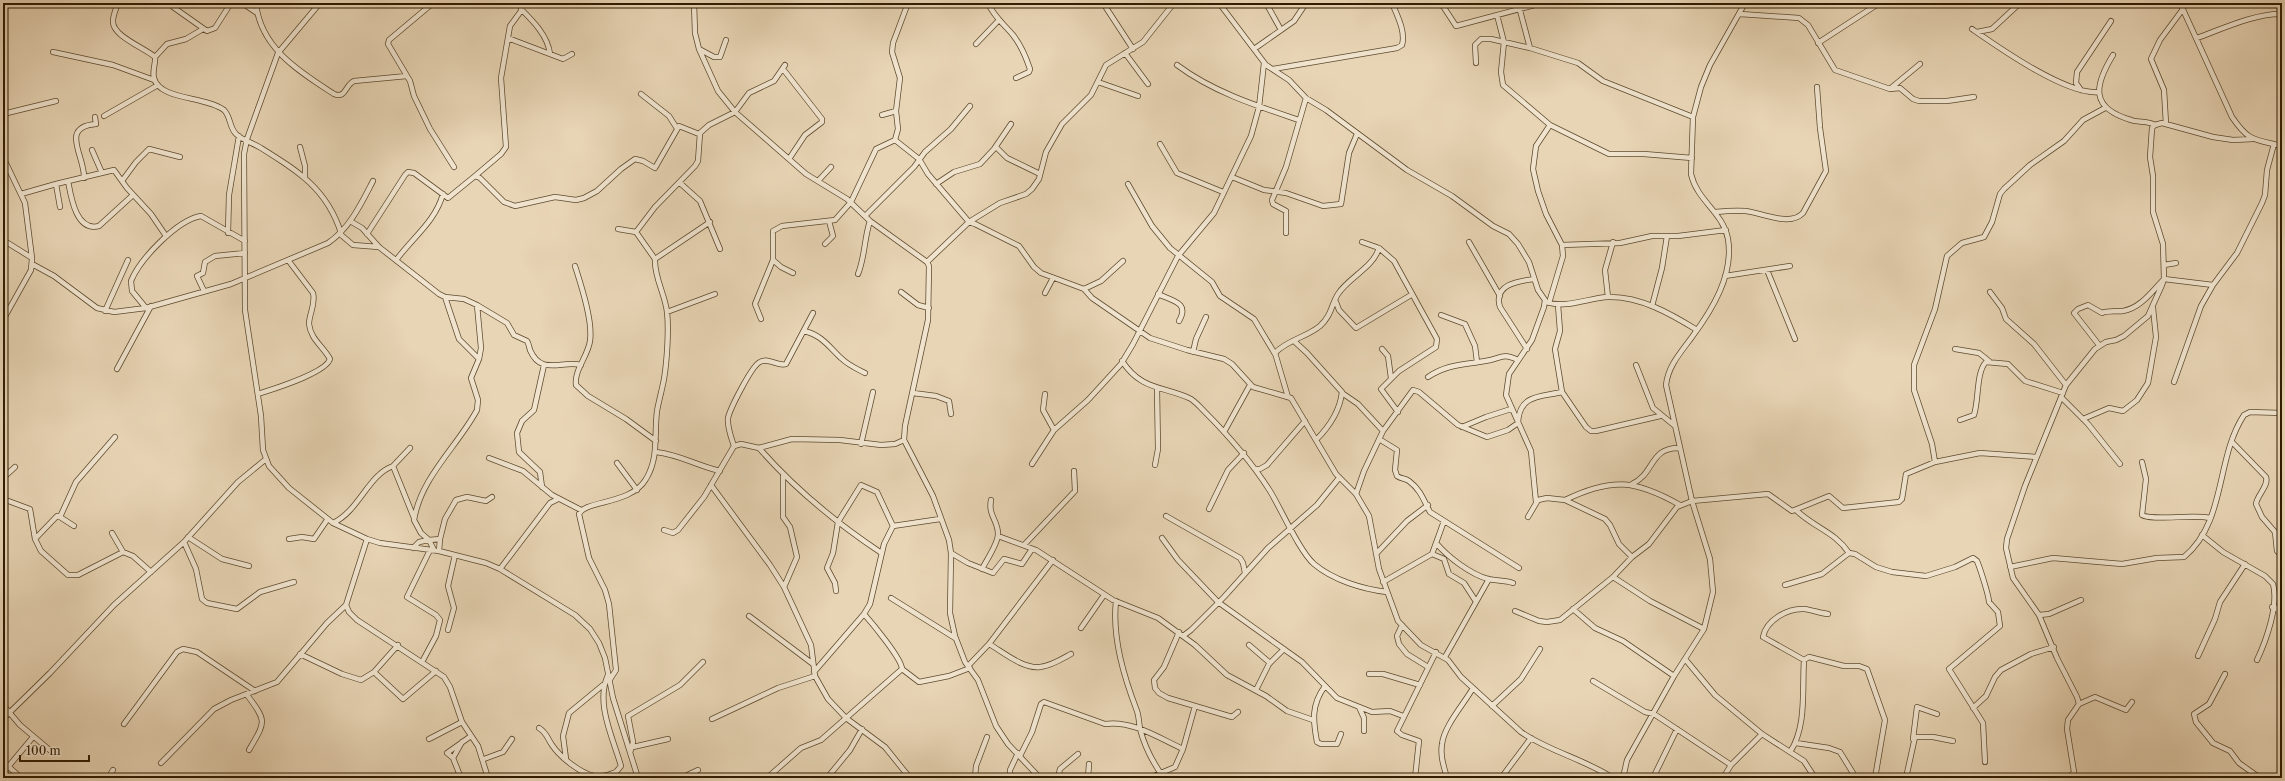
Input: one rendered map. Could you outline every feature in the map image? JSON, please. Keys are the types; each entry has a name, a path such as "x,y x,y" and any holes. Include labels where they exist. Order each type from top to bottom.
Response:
{"street":[{"path":"118,3 113,22 114,26 134,44 155,56"},
{"path":"173,7 202,29 207,31 215,28 231,3"},
{"path":"242,3 257,13"},
{"path":"256,3 257,13 278,53 308,79 338,96 347,91 354,81 407,76"},
{"path":"320,3 278,53 247,139 243,172 248,339 258,394 263,450 266,459 269,466 289,488 327,520 367,539 413,548 434,550 474,559 500,569 558,603 575,615 590,629 599,642 638,778"},
{"path":"433,3 387,42 407,76 430,129 454,167"},
{"path":"367,234 408,172 414,174 448,198 501,154 506,146 501,78 510,26 521,9 522,3"},
{"path":"694,3 695,33 699,49 718,91 735,112 806,174 851,202 870,221 927,262 929,266 928,320 905,426 904,440 933,496 949,540 951,553 950,614 956,638 969,667 986,696 996,726 1008,744 1040,778"},
{"path":"761,319 755,304 773,260 772,235 776,228 829,221 839,217 851,202 876,149 895,140 898,129 896,110 900,78 892,52 893,43 908,3"},
{"path":"988,3 998,21 1019,44 1030,69 1029,72 1016,78"},
{"path":"1103,3 1133,49"},
{"path":"927,262 969,222 1000,203 1026,194 1032,189 1040,174 1046,152 1062,124 1091,95 1106,65 1133,49 1150,36 1174,3"},
{"path":"1219,3 1264,63 1289,80 1306,98 1326,110 1407,170 1452,196 1493,226 1510,236 1526,256 1534,278 1547,303"},
{"path":"1266,3 1282,30"},
{"path":"1254,48 1294,21 1306,3"},
{"path":"1273,69 1397,48 1402,45 1403,39 1399,19 1392,3"},
{"path":"1441,3 1456,26 1497,15 1519,5 1542,3"},
{"path":"1622,778 1627,760 1674,676 1704,629 1713,592 1713,578 1710,559 1692,501 1666,390 1667,379 1676,358 1697,330 1716,300 1725,276 1729,248 1726,230 1715,212 1700,196 1694,186 1692,174 1693,117 1710,64 1745,3"},
{"path":"1977,32 1985,32 1996,26 2020,3"},
{"path":"2180,3 2232,117 2244,134 2253,139 2282,146"},
{"path":"1818,43 1878,4"},
{"path":"1519,5 1530,48"},
{"path":"521,9 544,37 549,45 550,54"},
{"path":"2166,124 2164,90 2151,59 2160,40 2183,9"},
{"path":"1740,14 1799,18 1808,25 1835,70 1890,89 1900,88 1913,99 1919,101 1947,101 1974,97"},
{"path":"2197,38 2247,21 2274,14 2282,14"},
{"path":"1497,15 1504,42 1501,72 1503,86 1550,125 1609,154 1644,154 1692,158"},
{"path":"976,44 998,21"},
{"path":"2081,90 2076,83 2077,72 2111,21"},
{"path":"202,29 186,39 167,44 155,56 152,69 154,80 158,85 169,94 197,98 227,112 231,128 238,136 247,139 305,177 324,197 333,211 341,233 353,245 379,247"},
{"path":"1972,29 2048,77 2081,90 2098,92"},
{"path":"508,38 563,59 572,54"},
{"path":"1476,63 1475,51 1477,42 1485,38 1530,48 1578,63 1603,81 1693,117"},
{"path":"699,49 714,57 720,57 726,40"},
{"path":"53,52 113,65 154,80"},
{"path":"1125,53 1148,84"},
{"path":"2113,55 2100,78 2098,92 2105,108 2131,120 2148,122 2155,125 2166,124 2213,138 2233,140 2253,139"},
{"path":"1032,464 1054,430 1088,400 1122,362 1178,256 1211,218 1247,146 1259,107 1264,63"},
{"path":"1890,89 1920,64"},
{"path":"1177,65 1191,76 1259,107 1299,120"},
{"path":"636,232 655,207 680,183 698,161 699,134 709,125 735,112 749,92 774,81 784,67 822,119 822,122 805,136 789,159"},
{"path":"1098,82 1138,96"},
{"path":"104,116 158,85"},
{"path":"1715,212 1748,211 1791,219 1798,218 1803,213 1826,171 1820,128 1817,87"},
{"path":"641,94 669,116 676,127"},
{"path":"1286,234 1286,212 1272,203 1286,167 1306,98"},
{"path":"3,114 56,101"},
{"path":"865,216 919,159 951,129 970,106"},
{"path":"1935,462 1932,444 1914,390 1913,376 1923,337 1935,309 1947,257 1962,243 1984,237 1992,222 1994,210 2004,189 2030,165 2064,141 2083,120 2105,108"},
{"path":"882,115 896,110"},
{"path":"84,178 84,166 76,145 76,132 84,126 96,124 95,117"},
{"path":"936,184 954,172 980,164 996,147 1011,124"},
{"path":"1528,517 1536,502 1531,451 1506,395 1507,383 1511,370 1527,349 1536,333 1563,256 1562,244 1546,214 1534,174 1536,146 1550,125"},
{"path":"2079,704 2039,616 2019,587 2010,567 2006,548 2007,539 2036,457 2066,385 2099,345 2124,336 2148,316 2153,308 2164,279 2163,244 2153,212 2153,176 2150,157 2151,130 2155,125"},
{"path":"676,127 684,126 699,134"},
{"path":"475,176 480,178 504,202 515,206 555,197 576,200 591,195 630,161 643,161 655,168 676,127"},
{"path":"1232,177 1264,190 1276,191 1323,206 1341,204 1349,153 1357,134"},
{"path":"228,233 229,195 238,136"},
{"path":"895,140 919,159 936,184 969,222 1019,246 1034,268 1053,278 1084,290 1092,298 1139,332 1167,344 1227,360 1250,385 1268,392 1288,397 1292,400 1339,478 1356,494 1371,521 1376,554 1383,582 1396,617 1402,626 1421,645 1445,657 1461,677 1492,706 1531,738 1589,764 1613,778"},
{"path":"1160,144 1177,173 1223,192"},
{"path":"2174,382 2198,313 2213,285 2237,253 2262,203 2265,195 2267,170 2274,144"},
{"path":"300,147 305,166 305,177"},
{"path":"996,147 1012,160 1040,174"},
{"path":"122,181 136,162 149,149 180,157"},
{"path":"92,150 102,173"},
{"path":"3,157 21,194 28,216 32,258 32,264 3,320"},
{"path":"818,182 831,167"},
{"path":"21,194 114,170 133,195 151,214 166,236"},
{"path":"68,181 72,203 85,224 95,227 99,226 133,195"},
{"path":"32,264 54,276 84,299 105,311 114,312 149,307 204,292 245,278 328,243 341,233 350,221 373,181"},
{"path":"680,183 700,201 720,249"},
{"path":"56,184 60,207"},
{"path":"1128,184 1152,226 1178,256 1212,282 1220,296 1254,319 1275,354 1288,397"},
{"path":"397,259 406,246 431,221 443,194"},
{"path":"149,307 132,291 131,281 166,236 182,224 201,216 228,233 245,241"},
{"path":"350,221 367,234 379,247 397,259 445,297 464,299 507,323 514,335 528,341 533,354 544,365 554,367 568,363 581,365"},
{"path":"825,244 833,236 829,221"},
{"path":"858,274 864,256 866,235 870,221"},
{"path":"655,259 710,222"},
{"path":"610,681 616,670 610,610 605,590 593,568 583,538 579,514 584,507 623,498 638,490 647,478 656,452 657,412 664,377 667,312 655,259 636,232 618,229"},
{"path":"1562,244 1613,242 1726,230"},
{"path":"1652,306 1662,268 1667,236"},
{"path":"3,240 32,258"},
{"path":"1362,242 1379,248 1395,263 1411,295 1434,332 1437,344 1391,378 1381,389 1398,412"},
{"path":"1469,242 1500,296 1500,307 1527,349"},
{"path":"1608,298 1605,270 1613,242"},
{"path":"1275,354 1281,347 1294,342 1320,326 1332,311 1338,294 1372,262 1379,248"},
{"path":"204,292 197,276 203,273 205,262 215,256 245,253"},
{"path":"105,311 128,260"},
{"path":"258,394 309,374 325,365 330,359 315,341 311,333 309,324 314,298 313,293 288,260"},
{"path":"773,260 780,267 793,273"},
{"path":"1084,290 1102,281 1123,261"},
{"path":"2164,264 2176,263"},
{"path":"575,266 590,335 590,341 576,381 579,388 656,441"},
{"path":"1725,276 1790,266"},
{"path":"1767,270 1795,339"},
{"path":"1045,293 1053,278"},
{"path":"1500,296 1509,284 1534,278"},
{"path":"2164,279 2213,285"},
{"path":"2099,345 2074,313 2078,309 2088,305 2102,313 2111,310 2123,311 2138,305 2164,279"},
{"path":"901,292 918,305 929,308"},
{"path":"1990,292 2002,308 2006,319 2029,338 2066,385"},
{"path":"667,312 715,294"},
{"path":"1158,294 1183,308 1184,313 1179,321"},
{"path":"1336,302 1339,310 1355,328 1411,295"},
{"path":"445,297 459,339 479,358"},
{"path":"1547,303 1558,305 1608,298 1622,298 1652,306 1697,330"},
{"path":"414,520 420,497 429,480 477,410 478,400 472,374 479,358 481,348 477,305"},
{"path":"1558,305 1560,331 1555,349 1562,392 1566,401 1591,431 1660,416"},
{"path":"117,369 149,307"},
{"path":"2082,419 2109,408 2122,411 2145,390 2148,383 2156,337 2153,308"},
{"path":"664,530 673,533 678,530 711,485 734,446 728,418 752,370 762,361 768,360 781,365 786,364 813,313"},
{"path":"1442,315 1466,324 1475,346 1477,362"},
{"path":"1193,352 1196,339 1206,317"},
{"path":"804,331 813,333 826,341 841,358 866,373"},
{"path":"1294,342 1315,361 1339,387 1342,393 1358,404 1382,431"},
{"path":"1382,349 1388,355 1391,378"},
{"path":"1956,349 1979,353 1989,361 2010,365 2025,381 2062,396 2120,464"},
{"path":"1428,377 1444,367 1488,361 1502,356 1518,360"},
{"path":"1960,420 1974,415 1978,403 1980,373 1984,364 1989,361"},
{"path":"1122,362 1138,379 1157,389 1191,398 1224,432 1244,454 1255,469 1290,527 1315,564 1337,578 1369,589 1387,592"},
{"path":"542,487 540,472 519,452 517,432 522,421 534,410 544,365"},
{"path":"1636,365 1649,401 1660,416 1675,426"},
{"path":"1224,432 1250,385"},
{"path":"1155,465 1158,449 1157,389"},
{"path":"1356,494 1364,471 1382,431 1398,412 1411,392 1415,390 1462,427 1487,437 1508,430 1518,423 1520,410 1529,400 1562,392"},
{"path":"862,444 873,392"},
{"path":"913,393 944,398 949,401 951,414"},
{"path":"1316,440 1334,416 1342,393"},
{"path":"1045,394 1043,410 1054,430"},
{"path":"1462,427 1511,409"},
{"path":"2010,567 2053,558 2122,564 2157,558 2181,558 2188,554 2202,536 2210,518 2217,500 2225,455 2241,420 2246,414 2282,413"},
{"path":"1255,469 1260,469 1267,465 1305,421"},
{"path":"34,539 55,517 60,516 76,482 115,437"},
{"path":"734,446 741,444 759,448 792,439 840,440 862,444 895,444 904,440"},
{"path":"1379,439 1397,450 1395,470 1397,476 1409,481 1428,505 1430,512 1519,568"},
{"path":"2232,442 2266,477 2267,484 2259,494 2256,504 2262,517 2275,532 2277,551 2282,556"},
{"path":"333,523 348,514 382,473 393,466 410,448"},
{"path":"759,448 783,476 838,522 880,552"},
{"path":"1632,484 1643,475 1662,451 1671,448 1680,448"},
{"path":"656,452 680,456 698,466 720,471"},
{"path":"1515,611 1532,619 1547,622 1560,620 1613,577 1632,557 1656,537 1674,509 1680,505 1692,501 1768,494 1788,510 1797,511 1828,496 1834,499 1843,508 1899,502 1902,499 1906,474 1935,462 1983,452 2036,457"},
{"path":"1209,509 1228,470 1244,454"},
{"path":"489,458 523,472 558,499 581,510"},
{"path":"3,719 9,711 50,673 114,605 184,542 238,482 266,459"},
{"path":"2142,462 2146,479 2142,515 2151,518 2191,516 2210,518"},
{"path":"617,463 638,490"},
{"path":"393,466 414,520 421,533 428,540 434,550"},
{"path":"3,478 15,467"},
{"path":"1024,545 1075,490 1074,472"},
{"path":"783,476 784,517 790,526 797,557 784,588"},
{"path":"1238,712 1231,717 1163,696 1153,685 1154,680 1165,664 1181,634 1192,629 1290,527 1317,505 1339,478"},
{"path":"1565,500 1597,488 1621,483 1632,484 1659,494 1680,505"},
{"path":"836,591 835,583 827,568 833,553 838,522 863,484 877,492 893,526"},
{"path":"711,485 770,565 784,588 811,645 815,674 828,699 846,718 885,747 910,778"},
{"path":"422,662 436,636 440,620 436,615 407,597 440,539 445,519 456,500 467,497 486,501 492,497"},
{"path":"1536,502 1547,498 1565,500 1608,522 1619,544 1632,557"},
{"path":"3,499 30,509 34,539 40,551 68,575 78,576 123,552"},
{"path":"500,569 550,503 558,499"},
{"path":"982,569 998,536 997,526 990,510 991,500"},
{"path":"1376,554 1406,521 1428,505"},
{"path":"1797,511 1808,521 1837,537 1848,553"},
{"path":"60,516 74,526"},
{"path":"1166,516 1240,558 1243,563 1245,573"},
{"path":"893,526 940,518"},
{"path":"289,539 302,536 314,539 327,520"},
{"path":"1383,582 1397,572 1420,562 1432,554 1444,521"},
{"path":"712,719 778,688 815,674 864,614 870,604 884,544 893,526"},
{"path":"112,533 123,552 133,556 151,572"},
{"path":"188,536 222,559 249,566"},
{"path":"998,536 1024,545 1053,560 1116,602 1146,612 1181,634 1228,676 1256,690 1287,711 1313,720"},
{"path":"2202,536 2223,552 2245,564 2272,582 2274,588 2269,635 2257,660"},
{"path":"1162,538 1178,560 1218,602 1302,662 1338,699 1372,712 1390,711 1404,716"},
{"path":"161,763 209,714 220,706 277,682 300,654 346,605 367,539"},
{"path":"413,548 419,542 440,539"},
{"path":"184,542 196,569 202,599 207,603 237,609 260,592 294,582"},
{"path":"1436,543 1466,567 1489,579 1500,579 1513,583"},
{"path":"951,553 982,569 994,573 1004,560 1020,565 1032,549"},
{"path":"1785,585 1822,574 1848,553 1855,554 1876,567 1892,572 1926,576 1955,567 1973,558 1977,561 1980,575 1989,595 1989,602 1998,612 2000,624 1949,669 1983,724 1985,762"},
{"path":"1432,554 1444,559 1449,574 1464,583 1475,600"},
{"path":"448,630 454,608 448,586 455,555"},
{"path":"864,614 900,662 902,669 919,682 949,676 969,667 990,644 1053,560"},
{"path":"2198,656 2215,619 2220,602 2245,564"},
{"path":"1613,577 1638,594 1704,629"},
{"path":"1445,657 1475,600 1489,579"},
{"path":"1081,628 1104,594"},
{"path":"891,598 956,638"},
{"path":"2039,616 2049,614 2081,600"},
{"path":"1116,602 1119,654 1147,750 1164,778"},
{"path":"346,605 348,612 357,620 398,645 436,671 447,681 462,722 484,759 488,778"},
{"path":"2272,607 2282,609"},
{"path":"1573,609 1595,628 1623,641 1674,676"},
{"path":"1804,660 1763,635 1773,619 1780,615 1800,609 1828,614"},
{"path":"749,616 813,664"},
{"path":"1402,626 1397,636 1402,649 1428,667"},
{"path":"990,644 1017,661 1036,667 1048,665 1071,654"},
{"path":"300,654 361,680 374,672 398,645"},
{"path":"1249,645 1270,663"},
{"path":"1972,708 1986,696 1995,677 2001,670 2032,654 2054,647"},
{"path":"124,724 178,652 183,649 198,652 255,691"},
{"path":"1256,690 1270,663 1284,649"},
{"path":"1492,706 1521,679 1540,649"},
{"path":"1415,778 1420,744 1417,739 1398,733 1404,716 1436,652"},
{"path":"1804,660 1809,657 1844,666 1859,666 1867,669 1885,720 1875,778"},
{"path":"1685,659 1715,695 1762,734 1804,761 1815,778"},
{"path":"1790,752 1796,743 1801,725 1804,660"},
{"path":"630,753 633,747 627,718 629,714 680,685 703,662"},
{"path":"767,778 801,748 821,740 902,669"},
{"path":"374,672 403,699 436,671"},
{"path":"1369,674 1383,674 1420,685"},
{"path":"2225,674 2208,704 2194,714 2196,722 2213,743 2230,751 2240,764 2260,778"},
{"path":"539,728 547,734 551,744 566,759 595,776 616,772 620,769 621,766 603,698 604,685 608,675"},
{"path":"1594,680 1646,712 1654,714 1731,765"},
{"path":"566,759 563,736 568,713 604,685"},
{"path":"1325,686 1316,701 1313,720 1319,744 1338,744 1341,734"},
{"path":"1447,778 1442,759 1442,744 1453,720 1473,688"},
{"path":"247,695 259,710 263,722 263,727 249,750"},
{"path":"2066,778 2075,775 2067,728 2068,720 2079,704 2094,697 2126,710 2132,702"},
{"path":"1010,778 1010,770 1032,732 1042,703 1050,703 1105,724 1115,722 1140,729 1184,749"},
{"path":"3,705 33,736 52,752"},
{"path":"1149,778 1160,772 1176,767 1184,749 1195,706"},
{"path":"1359,707 1364,718 1364,731"},
{"path":"1906,778 1917,707 1937,714"},
{"path":"429,739 462,722"},
{"path":"826,778 850,750 862,729"},
{"path":"1653,778 1677,729"},
{"path":"1724,778 1731,765 1762,734"},
{"path":"3,773 33,736"},
{"path":"461,778 453,758 447,755 448,750 471,736"},
{"path":"1913,738 1915,736 1927,736 1952,741"},
{"path":"975,778 976,766 987,737"},
{"path":"1501,778 1531,738"},
{"path":"484,759 502,752 512,739"},
{"path":"633,747 668,739"},
{"path":"453,758 462,742"},
{"path":"1796,743 1829,748 1840,752 1856,778"},
{"path":"1058,778 1060,769 1078,754"},
{"path":"1088,778 1089,764"},
{"path":"8,766 21,778"},
{"path":"108,778 113,770"},
{"path":"681,778 698,770"},
{"path":"1369,776 1375,778"}]}
